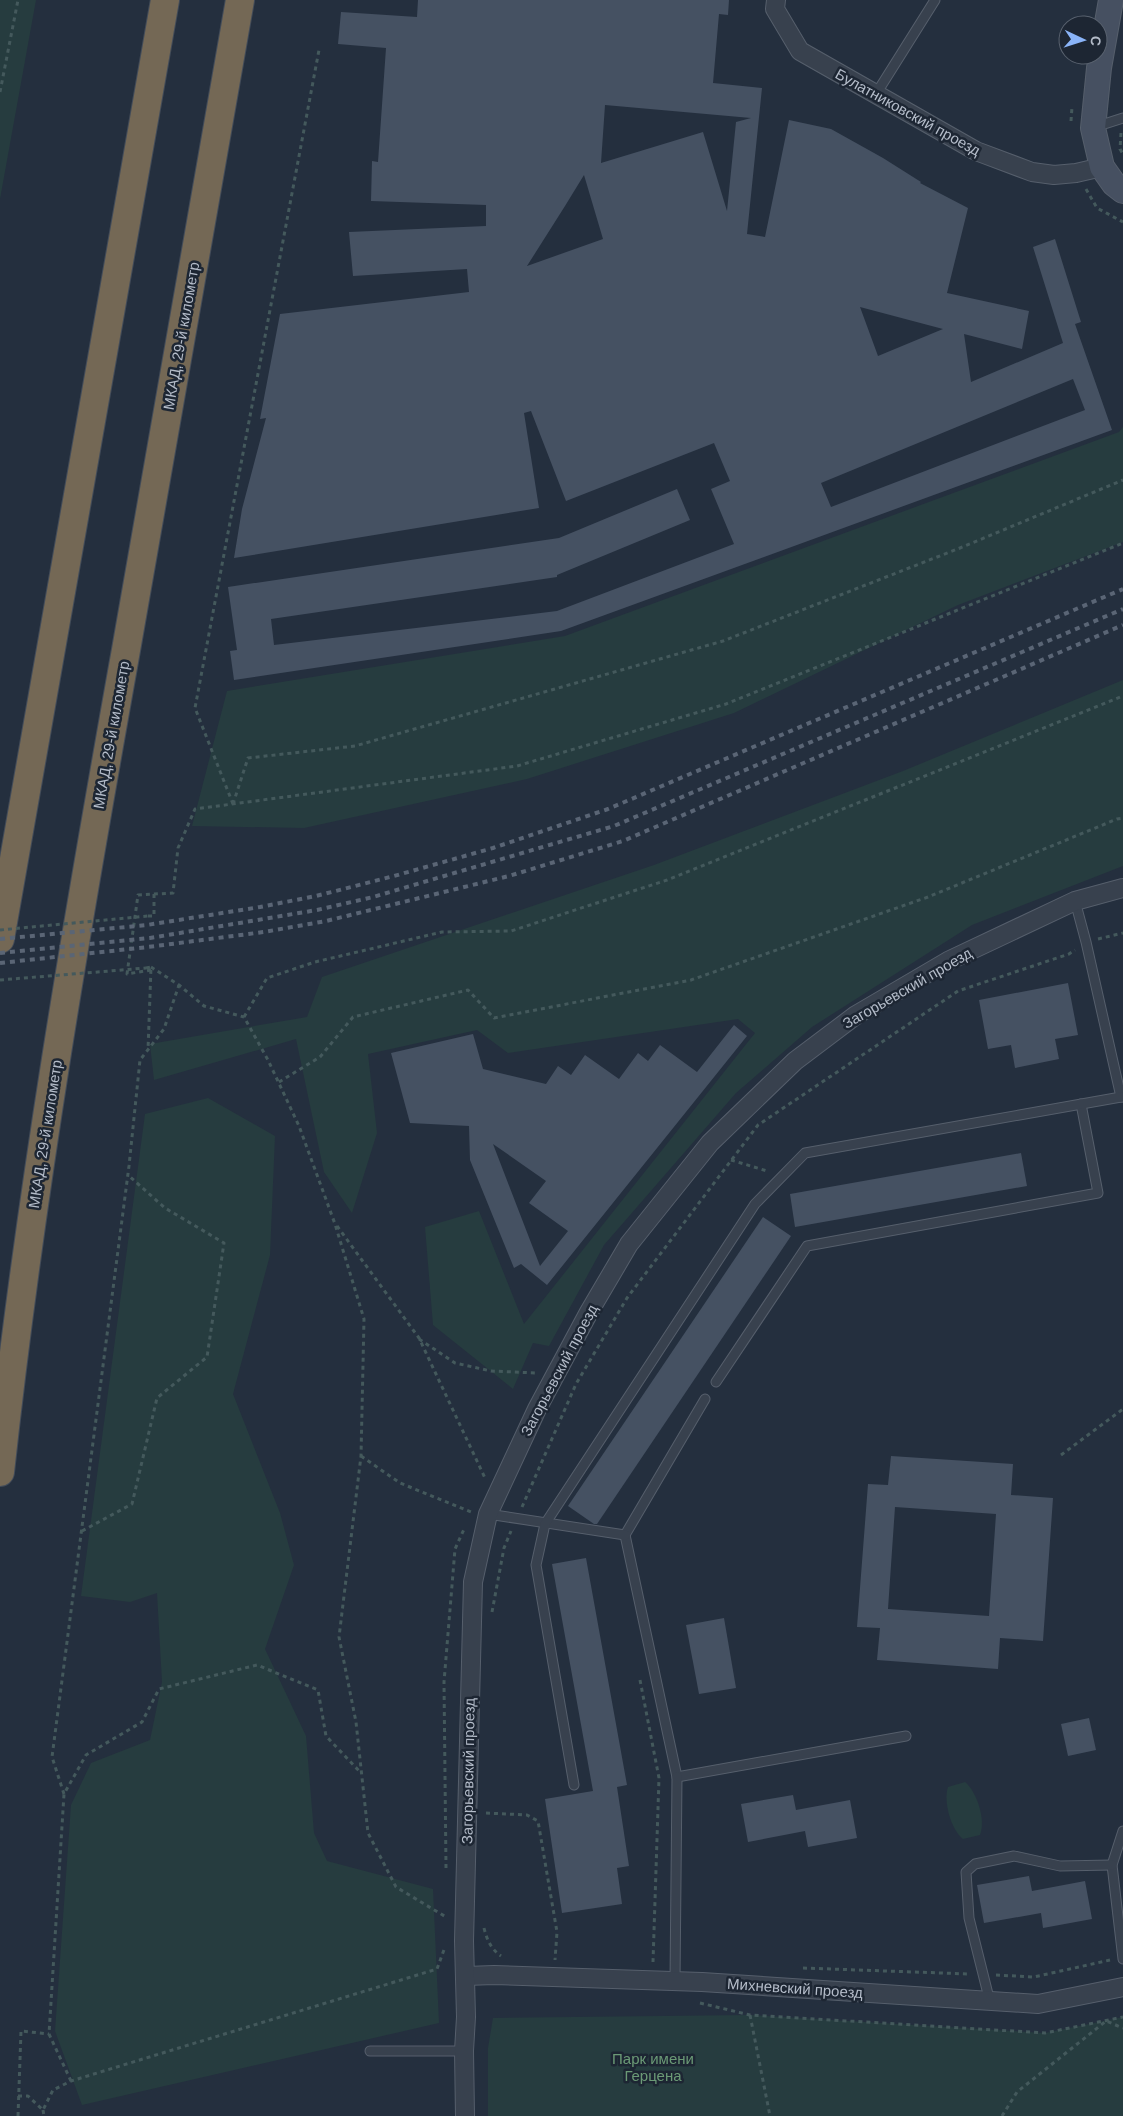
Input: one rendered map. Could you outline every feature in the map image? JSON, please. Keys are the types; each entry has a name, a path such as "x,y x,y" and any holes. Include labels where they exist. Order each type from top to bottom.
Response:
{"highway":[{"path":"0,939 165,0"},
{"name":"МКАД, 29-й километр","path":"0,1472 9,1389 41,1157 80,913 240,0"}],"street":[{"name":"Булатниковский проезд","path":"776,0 775,9 800,51 976,151 1032,172 1054,175 1076,173 1102,167"},
{"path":"1111,0 1111,27 1099,68 1093,128 1102,167 1114,184 1123,191"},
{"name":"Загорьевский проезд","path":"465,2116 466,1976 464,1941 473,1582 478,1510 629,1244 710,1143 795,1061 856,1015 948,961 1075,901 1123,888"},
{"name":"Михневский проезд","path":"466,1976 675,1973 990,2002 1038,2004 1123,1987"}],"lane":[{"path":"876,94 935,0"},
{"path":"1093,128 1123,118"},
{"path":"574,1785 536,1565 545,1524 755,1204 805,1153 1122,1097 1075,901"},
{"path":"716,1382 807,1246 1098,1193 1081,1104"},
{"path":"675,1973 677,1777 625,1534 705,1399"},
{"path":"478,1510 545,1524 625,1534"},
{"path":"677,1777 906,1736"},
{"path":"1123,1831 1112,1865 1123,1958"},
{"path":"990,2002 969,1918 966,1872 975,1864 1014,1856 1060,1866 1112,1865"},
{"path":"370,2051 464,2051"}],"path":[{"path":"0,92 18,0"},
{"path":"233,804 196,708 319,50"},
{"path":"1076,173 1097,208 1123,222"},
{"path":"233,804 248,758 355,746 724,641 960,548 1123,480"},
{"path":"151,969 127,974 138,895 173,893 178,848 195,809 517,766 726,704 1123,543"},
{"path":"244,1017 267,978 315,962 442,932 511,931 667,880 1123,696"},
{"path":"279,1082 320,1057 353,1017 468,990 494,1018 691,980 928,897 1116,819 1123,818"},
{"path":"0,930 154,916 154,894"},
{"path":"492,1620 504,1548 576,1384 627,1298 758,1125 958,991 1069,954 1086,942 1123,933"},
{"path":"148,1051 151,969"},
{"path":"0,980 151,969 179,985 204,1006 244,1017 279,1082 300,1126 335,1224 364,1319 361,1456 339,1637 356,1722 368,1833 396,1887 446,1917 446,1907"},
{"path":"71,2081 49,2034 64,1794 52,1757 127,1175 140,1060 164,1028 179,985"},
{"path":"731,1160 782,1176"},
{"path":"81,1531 132,1504 158,1398 207,1357 224,1243 165,1208 127,1175"},
{"path":"335,1224 418,1338 487,1482 490,1474"},
{"path":"418,1338 455,1364 490,1371 540,1373 536,1380"},
{"path":"1060,1455 1123,1409"},
{"path":"361,1456 400,1483 478,1510 455,1550 444,1682 446,1878"},
{"path":"64,1794 86,1755 142,1722 159,1689 257,1665 318,1690 326,1736 362,1773"},
{"path":"638,1670 659,1778 653,1964"},
{"path":"486,1804 486,1823"},
{"path":"486,1813 527,1815 538,1821 557,1932 555,1960 547,1960"},
{"path":"484,1924 488,1942 495,1953 504,1959"},
{"path":"44,2116 43,2110 53,2090 71,2081 437,1969 447,1940"},
{"path":"799,1968 1034,1977 1123,1958"},
{"path":"643,1963 653,1964 675,1973"},
{"path":"700,2003 750,2016 1045,2033 1123,2017"},
{"path":"750,2016 770,2116"},
{"path":"1106,2020 1123,2028"},
{"path":"1002,2116 1017,2092 1106,2020"},
{"path":"18,2116 21,2030 49,2034"},
{"path":"18,2096 28,2096 43,2110"}],"green space":[{"path":"0,0 36,0 0,199"},
{"path":"1123,427 1123,542 958,605 734,713 527,779 304,828 192,826 227,691 565,636 1119,432"},
{"path":"1123,680 1123,866 972,925 812,1027 736,1093 604,1245 549,1346 533,1343 513,1389 433,1325 425,1227 479,1211 524,1324 755,1033 738,1019 508,1053 477,1030 368,1054 377,1133 352,1213 324,1172 296,1039 154,1080 150,1044 307,1017 322,977 654,865 903,771"},
{"path":"208,1098 275,1136 270,1255 233,1394 280,1513 294,1565 265,1649 306,1736 314,1833 327,1861 433,1889 439,2023 82,2105 55,2031 71,1805 91,1763 150,1740 162,1682 157,1593 130,1602 81,1596 145,1114"},
{"path":"965,1782 977,1799 982,1829 980,1835 963,1839 955,1829 949,1815 947,1793 948,1787"},
{"name":"Парк имени Герцена","path":"750,2015 1045,2033 1123,2017 1123,2116 488,2116 488,2048 493,2018"}],"building":[{"path":"418,0 729,0 728,15 719,14 713,83 762,88 747,234 765,237 789,120 831,129 883,158 920,183 968,208 947,293 1029,311 1022,349 964,334 971,382 1063,343 1033,247 1055,239 1081,322 1075,324 1112,430 561,631 234,680 230,651 237,650 228,587 559,538 677,489 690,520 557,575 557,577 271,619 274,645 557,611 734,544 711,489 730,481 714,443 566,501 531,411 524,413 539,508 234,558 242,509 266,418 260,419 280,314 469,292 467,269 353,276 349,232 486,226 486,205 371,201 372,161 378,162 386,48 338,44 341,12 417,17","holes":["605,105 751,118 736,122 727,211 703,132 601,163","584,175 603,239 527,266","860,307 943,329 878,356","1073,379 1085,410 831,507 821,483"]},
{"path":"1068,983 1078,1035 1055,1039 1059,1059 1015,1068 1011,1045 988,1049 979,1000"},
{"path":"734,1025 747,1036 547,1285 521,1264 514,1268 470,1160 469,1126 410,1123 391,1053 473,1034 483,1069 546,1084 558,1066 571,1075 585,1055 619,1079 638,1053 648,1061 660,1045 697,1072","holes":["493,1144 546,1181 529,1203 568,1231 540,1266"]},
{"path":"1021,1153 1027,1186 795,1227 790,1194"},
{"path":"763,1217 791,1236 597,1524 594,1524 568,1506"},
{"path":"891,1456 1013,1464 1011,1495 1053,1498 1043,1641 1000,1638 998,1669 877,1660 880,1628 857,1627 868,1484 888,1485","holes":["895,1507 996,1514 989,1616 888,1609"]},
{"path":"586,1558 627,1785 617,1787 629,1866 617,1868 622,1904 562,1913 545,1799 593,1791 552,1564"},
{"path":"724,1618 736,1688 699,1694 686,1625"},
{"path":"1089,1718 1096,1750 1068,1756 1061,1724"},
{"path":"793,1795 796,1810 850,1800 857,1838 808,1847 805,1831 748,1842 741,1804"},
{"path":"1029,1876 1032,1891 1085,1881 1092,1919 1043,1928 1041,1913 984,1923 977,1885"}],"railway":[{"path":"0,939 147,925 260,907 316,896 493,848 608,809 1123,589"},
{"path":"0,953 150,938 317,910 373,897 614,826 1123,609"},
{"path":"0,963 264,932 326,921 509,876 623,841 1123,625"}]}
